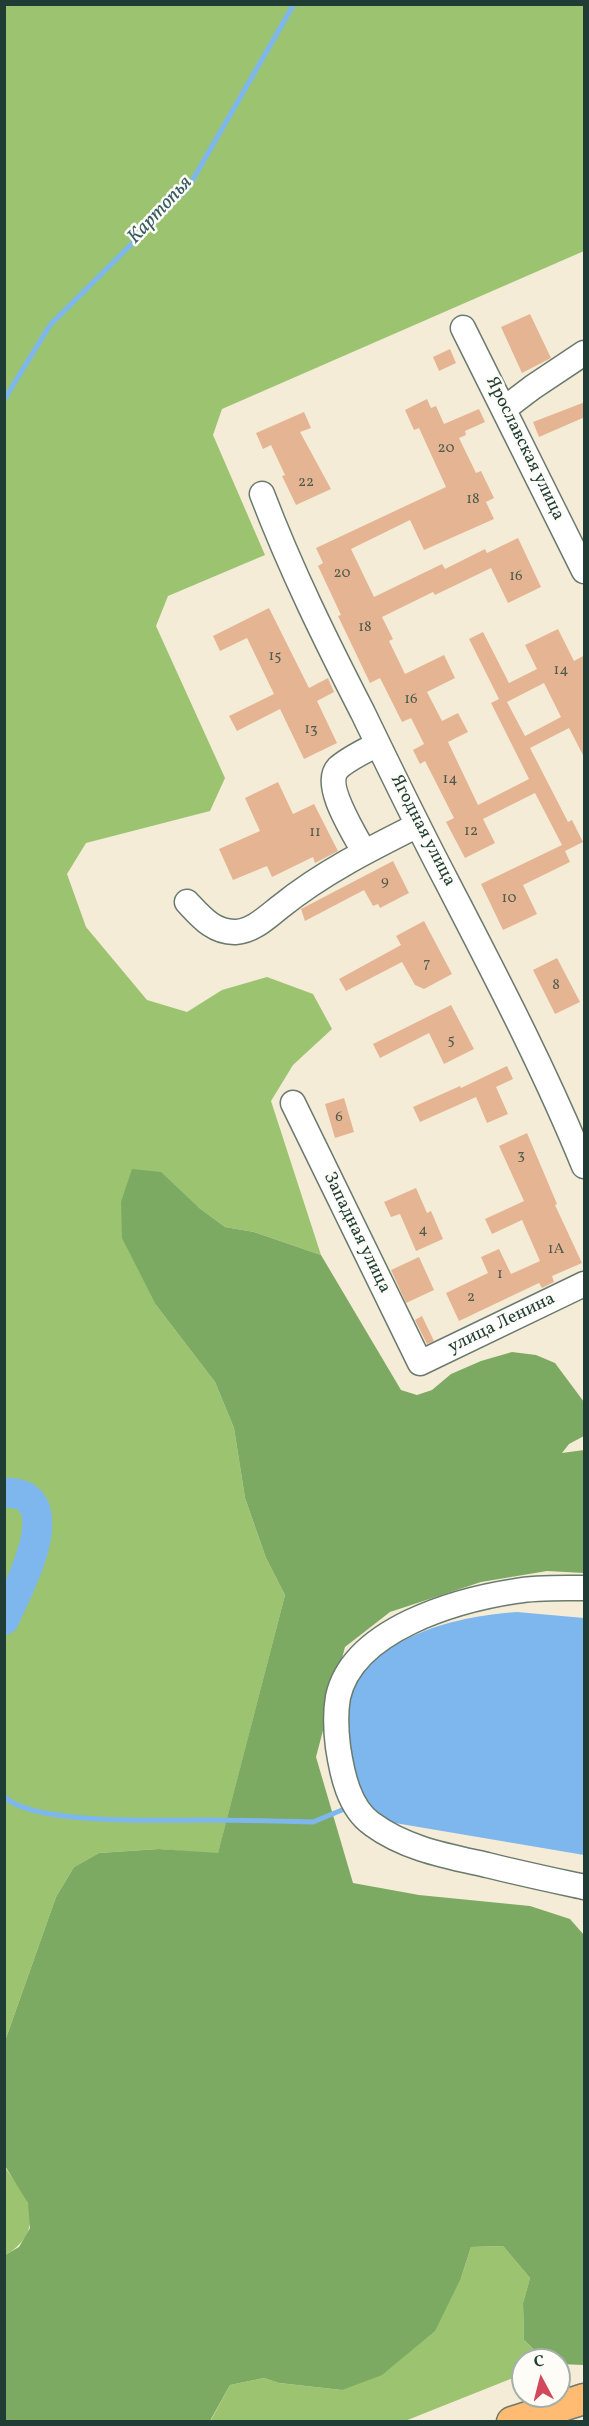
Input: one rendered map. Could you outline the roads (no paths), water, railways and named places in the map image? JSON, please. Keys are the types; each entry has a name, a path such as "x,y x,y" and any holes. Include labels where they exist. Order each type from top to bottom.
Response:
{"main road":[{"path":"512,2421 585,2399"}],"street":[{"name":"Ярославская улица","path":"463,328 585,571"},
{"path":"504,409 585,353"},
{"name":"Ягодная улица","path":"262,494 289,563 418,825 521,1024 555,1095 585,1166"},
{"path":"364,852 335,794 333,776 337,769 378,744"},
{"path":"188,902 212,927 234,932 245,931 310,884 364,852 418,825"},
{"name":"Западная улица","path":"293,1103 420,1363"},
{"name":"улица Ленина","path":"420,1363 585,1284"},
{"path":"585,1588 519,1590 478,1598 410,1622 384,1637 363,1654 339,1695 336,1717 341,1765 348,1791 359,1811 370,1823 423,1851 585,1887"}],"water":[{"path":"517,1612 584,1618 584,1855 395,1823 368,1808 359,1795 353,1779 346,1735 346,1715 354,1689 368,1667 388,1650 412,1636 438,1626 492,1614"}],"waterway":[{"name":"Картопья","path":"4,400 50,325 188,188 294,4"},
{"name":"Картопья","path":"4,1492 27,1498 35,1509 37,1523 36,1540 31,1558 4,1620"},
{"path":"4,1796 18,1805 40,1812 97,1819 313,1822 342,1810"}]}
